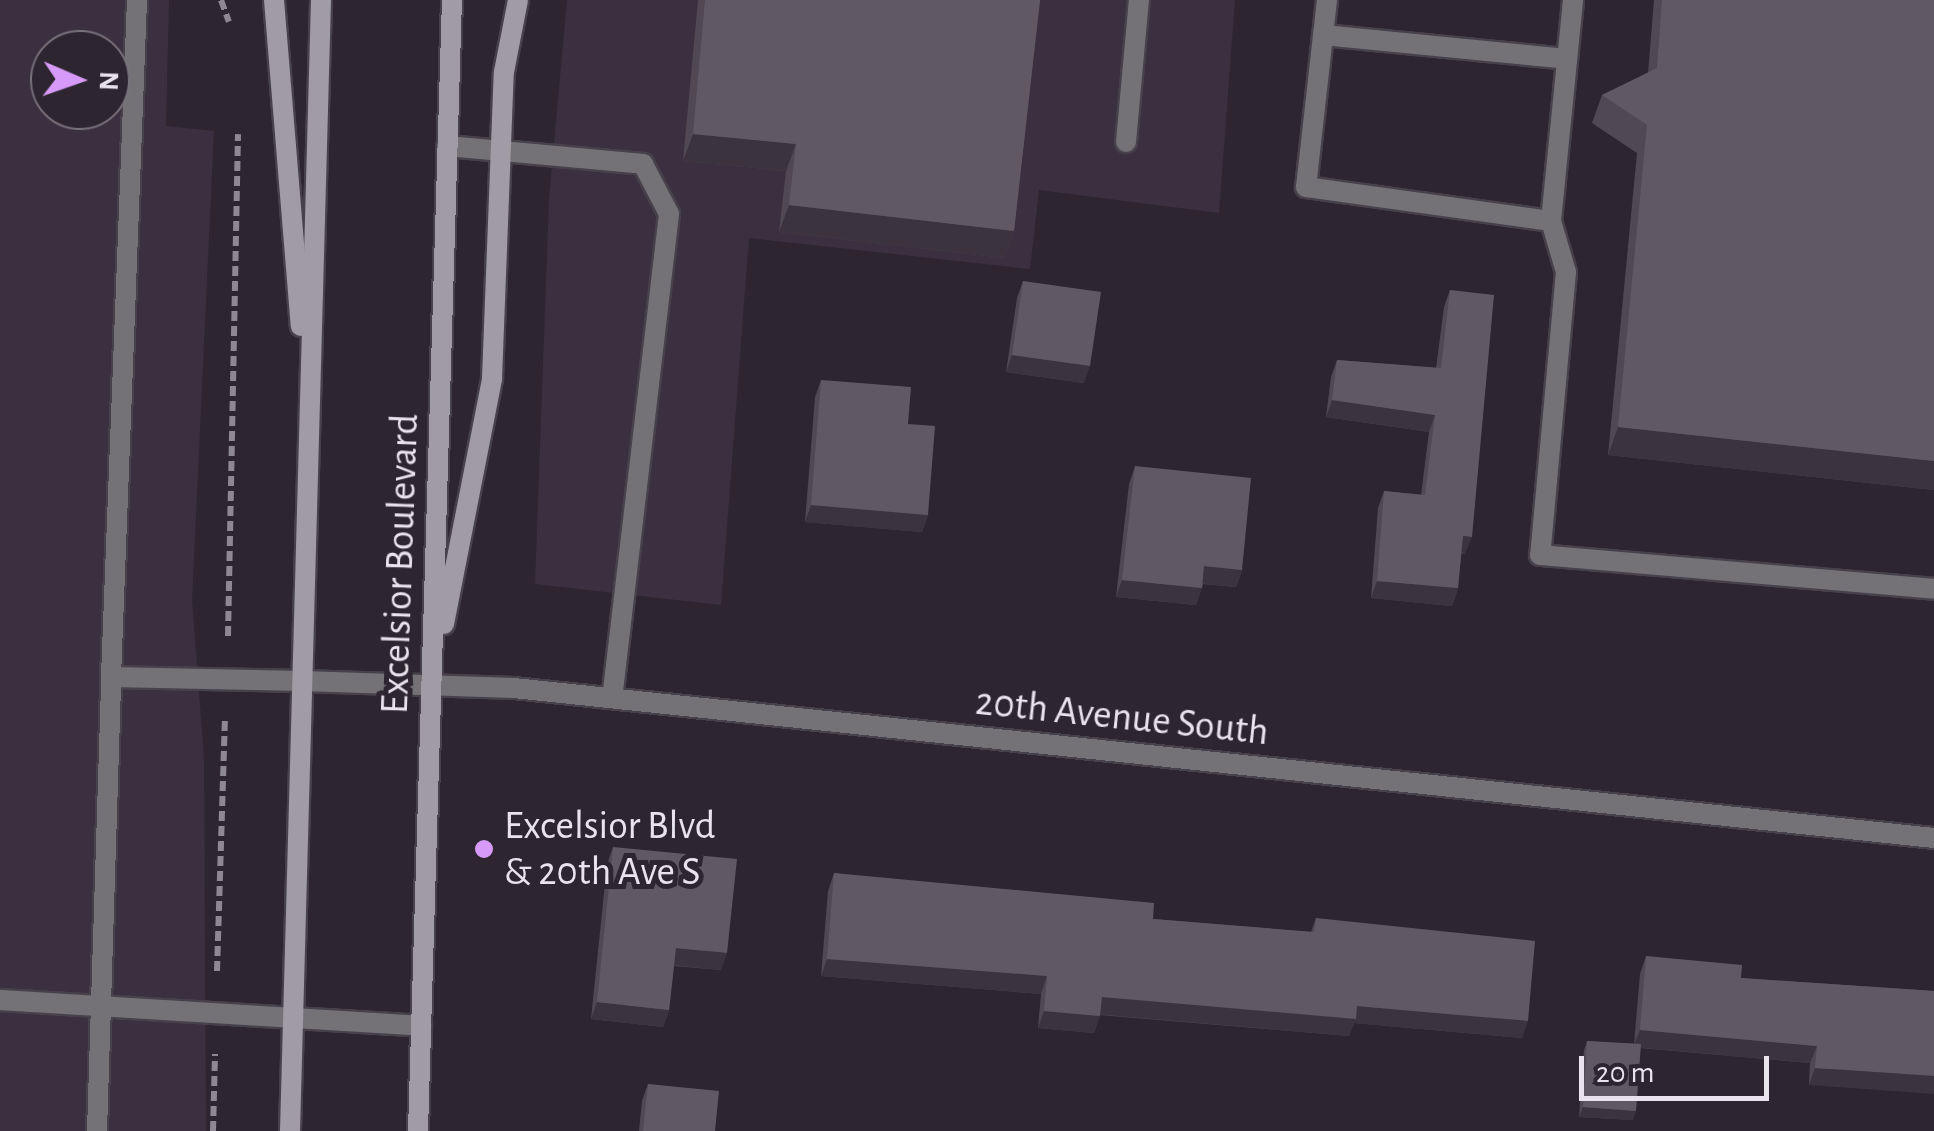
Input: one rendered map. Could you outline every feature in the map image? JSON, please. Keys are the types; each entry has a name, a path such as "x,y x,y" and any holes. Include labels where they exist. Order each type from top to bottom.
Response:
{"main road":[{"path":"274,0 310,466"},
{"path":"290,1131 322,0"},
{"name":"Excelsior Boulevard","path":"418,1131 452,0"},
{"path":"432,684 492,379 501,148 518,0"}],"street":[{"path":"98,1131 137,0"},
{"path":"1126,142 1139,0"},
{"path":"1327,0 1306,187 1550,221"},
{"path":"1573,0 1550,221 1566,272 1540,555 1934,590"},
{"path":"1323,36 1567,59"},
{"path":"448,146 643,164 670,214 612,698"},
{"name":"20th Avenue South","path":"111,677 432,684 612,698 1934,838"},
{"path":"0,1000 421,1026"}],"path":[{"path":"222,0 230,28"},
{"path":"213,1131 238,125"}],"shaded area":[{"path":"0,0 169,0 166,126 214,131 192,600 204,758 206,1131 0,1131"},
{"path":"567,0 1235,0 1219,213 1039,190 1030,269 749,238 721,605 535,584 549,199"}],"building":[{"path":"705,0 1040,0 1014,231 789,205 796,144 693,134"},
{"path":"1662,0 1934,0 1934,461 1618,427 1647,125 1602,95 1657,68"},
{"path":"1023,281 1101,292 1090,366 1012,355"},
{"path":"1450,290 1494,295 1472,537 1463,536 1458,588 1377,581 1384,491 1425,495 1435,415 1332,400 1337,360 1441,368"},
{"path":"821,380 911,387 908,424 935,426 928,515 811,505"},
{"path":"1135,466 1251,478 1242,570 1204,566 1202,588 1122,580"},
{"path":"613,847 737,859 727,953 676,948 669,1010 597,1002"},
{"path":"834,873 1154,903 1153,919 1314,932 1316,918 1535,941 1528,1021 1357,1006 1356,1019 1102,997 1100,1016 1044,1011 1047,976 827,959"},
{"path":"1646,956 1742,965 1741,978 1934,991 1934,1076 1815,1068 1817,1046 1640,1030"},
{"path":"1587,1041 1641,1044 1636,1111 1583,1107"},
{"path":"648,1084 719,1091 715,1131 643,1131"}],"place":[{"name":"Excelsior Blvd & 20th Ave S","path":"484,849"}]}
